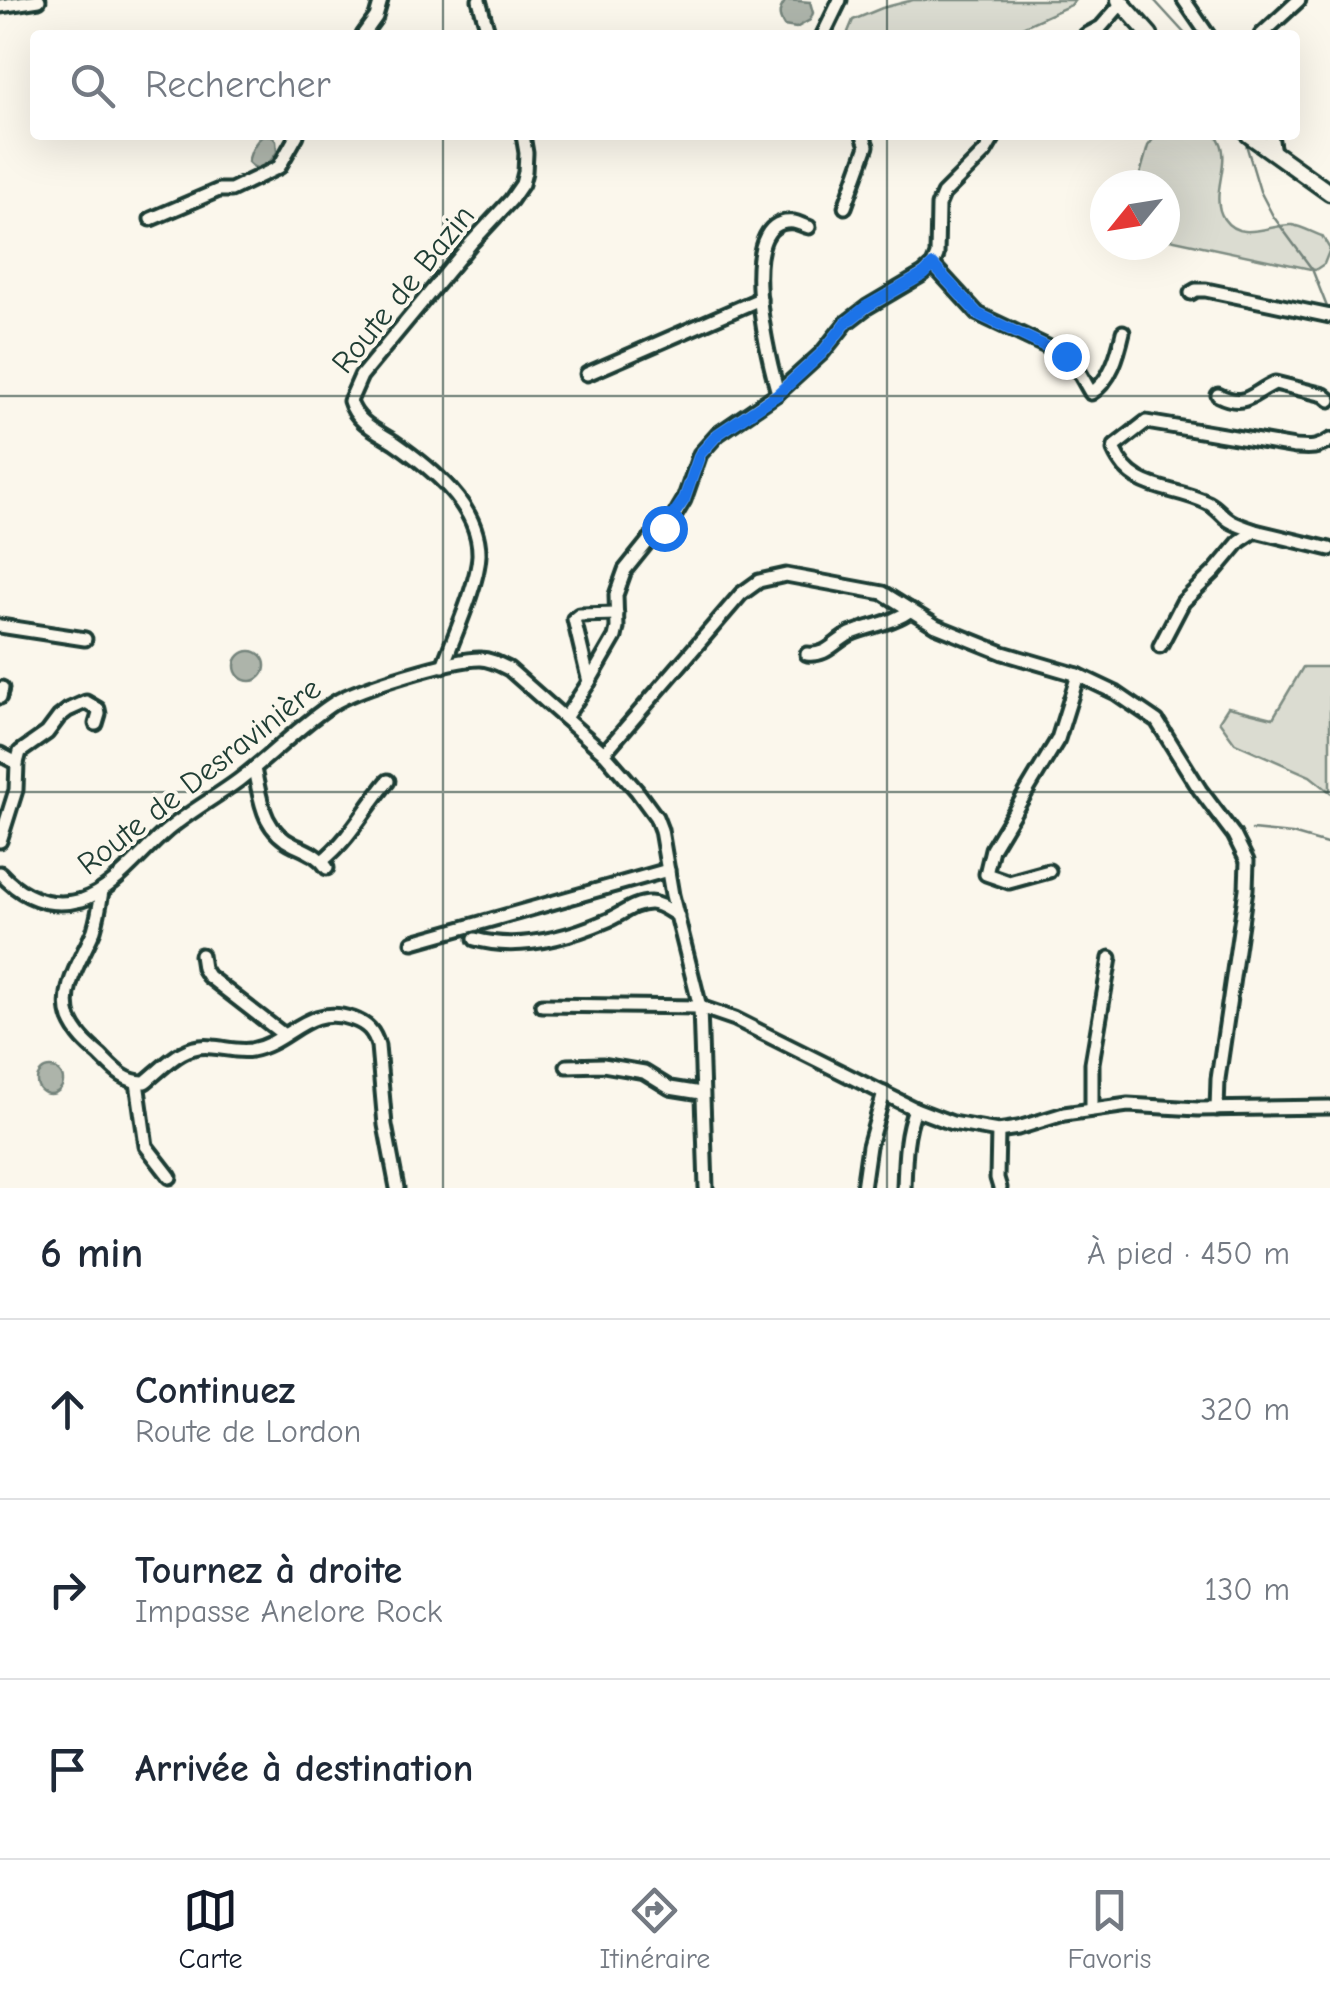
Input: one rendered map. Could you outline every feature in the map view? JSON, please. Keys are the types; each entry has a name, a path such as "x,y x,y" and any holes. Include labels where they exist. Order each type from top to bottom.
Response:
{"main road":[{"path":"1120,2 1145,30"},
{"path":"1264,142 1330,192"}],"street":[{"path":"0,6 39,0"},
{"path":"366,30 380,0"},
{"path":"479,0 488,30"},
{"path":"825,30 840,0"},
{"path":"1267,30 1299,0"},
{"path":"1095,30 1120,2"},
{"path":"1190,2 1205,30"},
{"path":"151,219 219,190 231,190 279,167 294,140"},
{"name":"Route de Bazin","path":"444,666 478,565 475,527 466,509 437,476 360,419 350,401 361,376 522,184 524,140"},
{"path":"844,207 866,146 864,140"},
{"path":"565,718 615,637 616,595 625,570 674,517 700,454 718,434 778,394 822,353 846,323 933,265 937,255 938,206 943,194 992,140"},
{"path":"778,394 760,299 760,250 768,233 786,223 810,227"},
{"path":"933,265 978,314 1074,362 1091,393 1098,390 1117,358 1123,332"},
{"path":"1191,293 1206,290 1330,316"},
{"path":"587,374 760,299"},
{"path":"1218,395 1228,400 1245,400 1275,383 1330,400"},
{"path":"1330,440 1313,449 1295,448 1146,422 1114,450 1120,463 1145,484 1198,498 1236,524 1330,548"},
{"path":"1160,646 1183,602 1255,530"},
{"path":"604,753 741,594 759,580 786,575 883,593 936,626 1116,693 1157,721 1200,790 1234,834 1247,862 1217,1109"},
{"path":"807,654 821,654 850,634 895,620 911,610"},
{"path":"590,682 574,619 580,615 616,614"},
{"path":"0,626 86,639"},
{"path":"451,644 467,660 482,659 508,669 604,753 656,817 700,1007 706,1188"},
{"name":"Route de Desravinière","path":"0,873 30,898 49,903 84,899 102,891 165,832 254,769 337,701 361,690 467,660"},
{"path":"1049,871 1010,882 986,874 992,849 1058,739 1078,676"},
{"path":"0,841 16,790 20,752 47,733 59,717 86,702 98,709 96,724"},
{"path":"0,754 18,762"},
{"path":"254,769 268,825 285,841 325,864 388,781"},
{"path":"413,942 668,870"},
{"path":"102,891 95,926 66,1000 79,1036 118,1072 130,1080 145,1082 183,1051 197,1046 252,1050 318,1016 350,1018 372,1030 378,1046 383,1111 397,1188"},
{"path":"475,939 508,945 564,936 647,903 678,916"},
{"path":"201,955 208,976 284,1035"},
{"path":"1092,1109 1092,1063 1110,958"},
{"path":"542,1005 700,1007 734,1019 915,1109 952,1123 998,1131 1064,1114 1128,1105 1330,1108"},
{"path":"567,1066 603,1065 644,1072 670,1088 701,1093"},
{"path":"137,1082 146,1146 170,1177"},
{"path":"863,1188 869,1146 884,1092"},
{"path":"904,1188 908,1135 915,1109"},
{"path":"998,1131 1000,1188"}],"shaded area":[{"path":"786,0 810,2 810,20 796,28 784,26 780,13"},
{"path":"913,0 1075,0 1018,30 849,30 853,20"},
{"path":"1152,140 1219,140 1223,155 1218,198 1224,219 1238,230 1292,225 1322,236 1330,249 1324,264 1315,270 1180,241 1180,170 1141,170"},
{"path":"258,141 276,141 277,152 261,168 248,162"},
{"path":"250,651 260,656 265,666 260,676 250,681 240,676 235,666 240,656"},
{"path":"1303,667 1330,667 1330,792 1310,776 1235,743 1219,721 1228,707 1273,718"},
{"path":"50,1068 59,1072 63,1081 59,1090 50,1094 41,1090 37,1081 41,1072"}],"waterway":[{"path":"1154,0 1181,30"},
{"path":"1245,141 1260,191 1273,216 1312,269 1329,312"},
{"path":"1252,830 1292,834 1330,845"}],"route":[{"path":"664,528 684,500 700,454 718,434 778,394 866,307 933,265 978,314 1066,356"}]}
